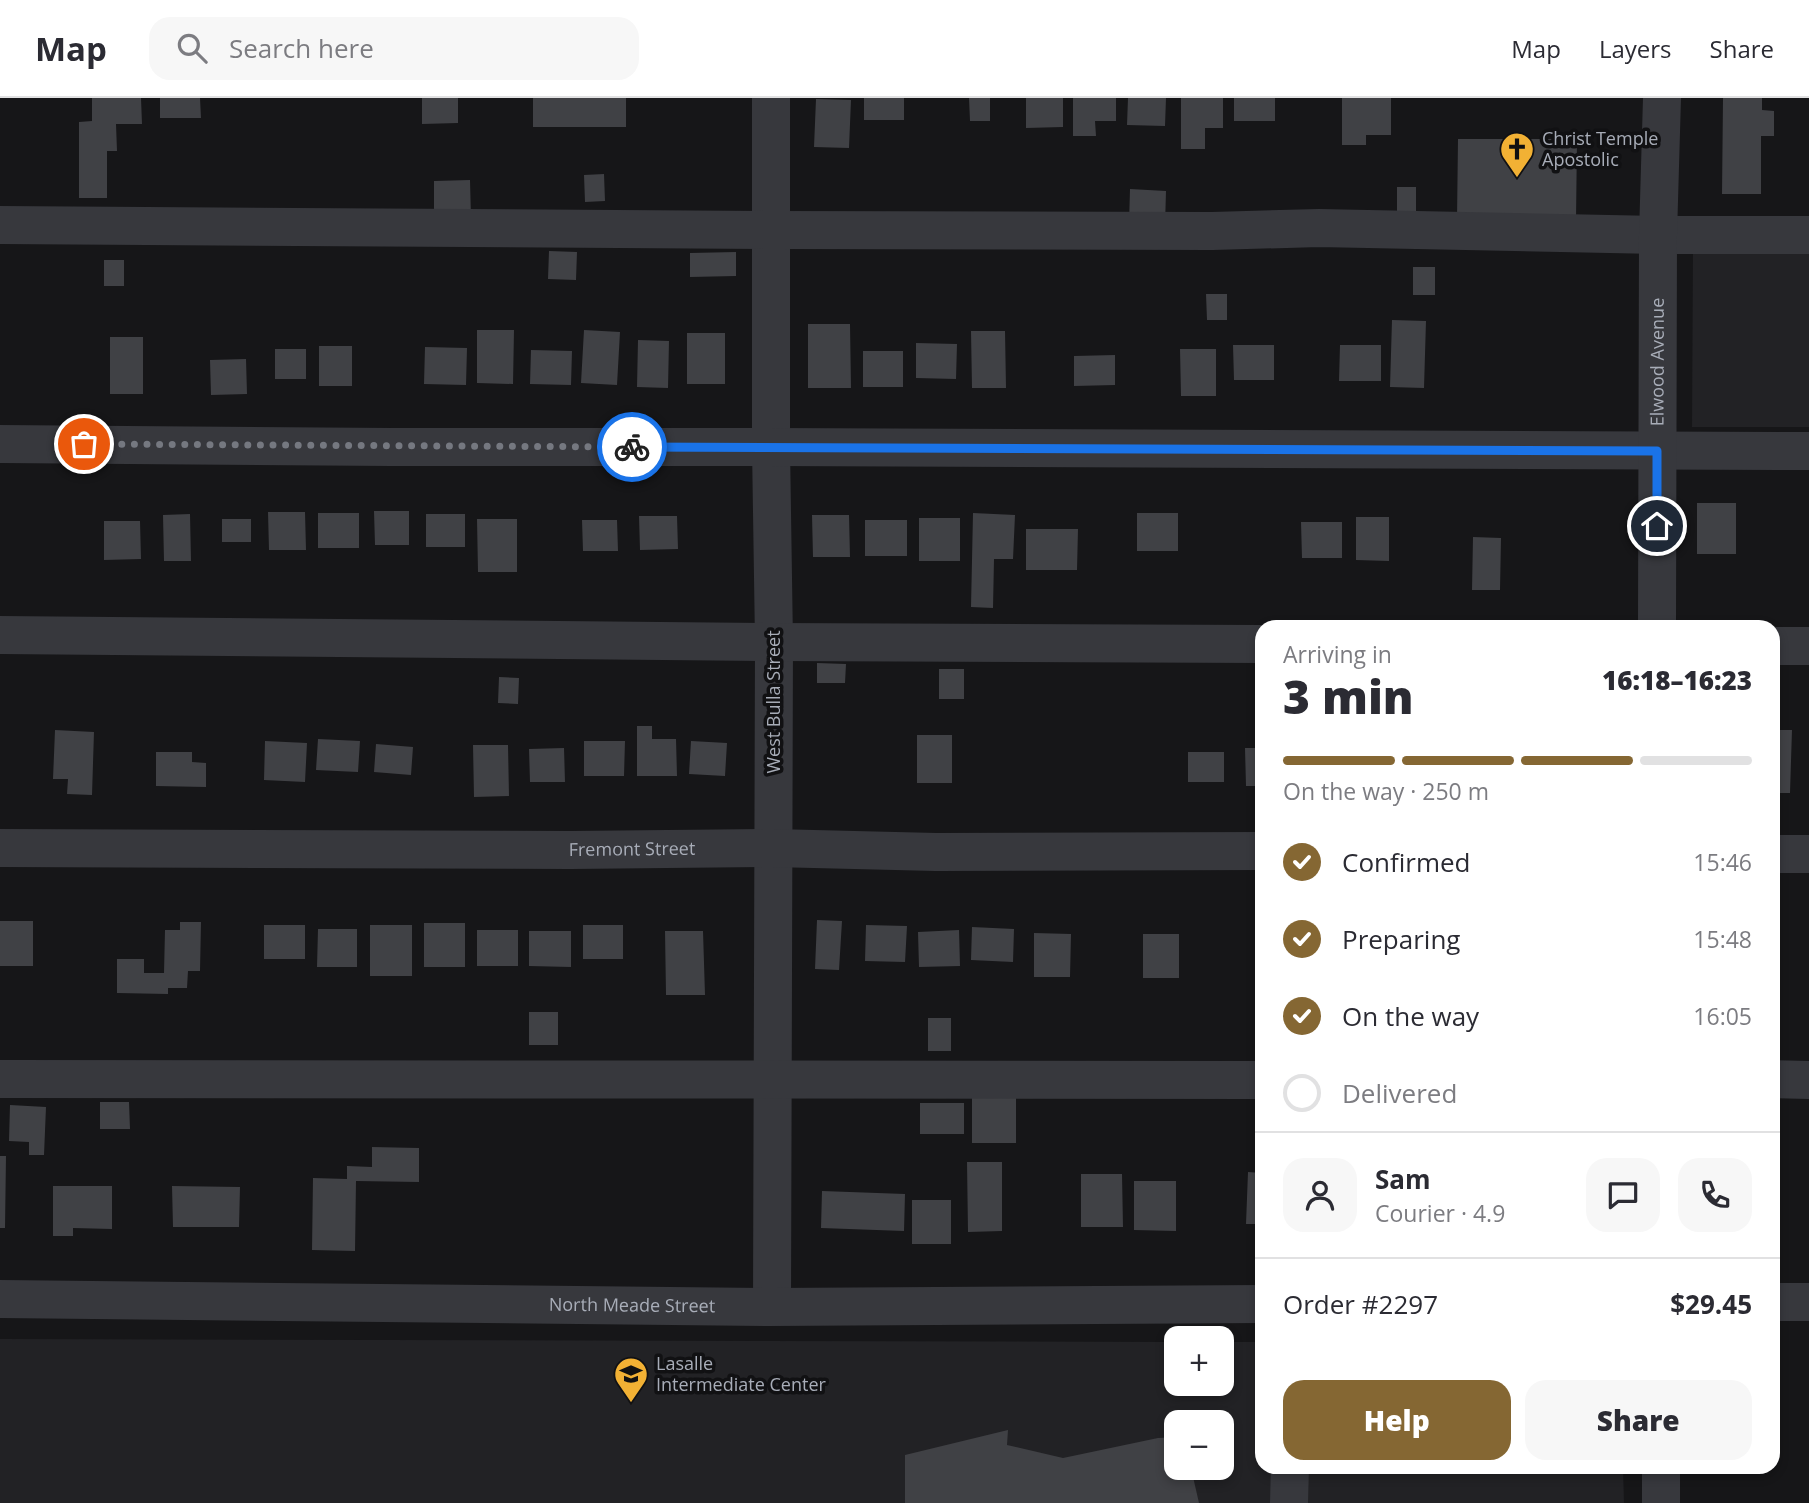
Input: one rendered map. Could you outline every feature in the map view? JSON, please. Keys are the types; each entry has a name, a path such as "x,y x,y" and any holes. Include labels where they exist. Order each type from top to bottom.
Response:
{"street":[{"name":"West Bulla Street","path":"771,98 774,642 772,1307"},
{"name":"Elwood Avenue","path":"1657,620 1658,235 1662,98"},
{"path":"0,225 772,230 1319,228 1658,235 1809,235"},
{"path":"0,444 1809,451"},
{"path":"0,635 1255,644"},
{"path":"1780,646 1809,646"},
{"name":"Fremont Street","path":"0,848 1255,851"},
{"path":"1780,854 1809,854"},
{"path":"0,1079 1255,1080"},
{"path":"1780,1079 1809,1080"},
{"name":"North Meade Street","path":"0,1299 772,1307 1255,1304"},
{"path":"1780,1302 1809,1302"},
{"path":"1289,1503 1290,1474"},
{"path":"1661,1474 1661,1503"}],"shaded area":[{"path":"1693,243 1809,244 1809,427 1692,427"},
{"name":"Lasalle Intermediate Center","path":"0,1339 1164,1342 1164,1396 1234,1396 1234,1342 1255,1342 1255,1474 1623,1474 1624,1503 0,1503"}],"building":[{"path":"92,98 141,98 142,124 116,124 117,151 107,151 107,198 79,198 79,122 92,121"},
{"path":"160,98 200,98 201,118 160,118"},
{"path":"422,98 458,98 458,123 422,124"},
{"path":"533,98 626,98 626,127 533,127"},
{"path":"864,98 904,98 904,120 864,120"},
{"path":"969,98 990,98 990,121 970,121"},
{"path":"1026,98 1063,98 1063,127 1026,128"},
{"path":"1073,98 1116,98 1116,121 1095,121 1096,136 1073,136"},
{"path":"1128,98 1166,98 1165,126 1127,125"},
{"path":"1181,98 1223,98 1223,128 1205,128 1205,149 1181,149"},
{"path":"1234,98 1275,98 1275,121 1234,121"},
{"path":"1342,98 1391,98 1391,135 1366,135 1366,145 1342,145"},
{"path":"1723,98 1762,98 1762,110 1774,111 1774,136 1761,136 1761,194 1722,194"},
{"path":"816,99 851,100 849,148 814,147"},
{"name":"Christ Temple Apostolic","path":"1458,139 1577,139 1576,220 1457,219"},
{"path":"604,174 605,201 585,202 584,175"},
{"path":"470,180 471,218 434,218 434,181"},
{"path":"1397,187 1416,187 1416,217 1397,217"},
{"path":"1130,189 1166,191 1165,226 1129,224"},
{"path":"549,251 577,252 576,280 548,279"},
{"path":"736,252 736,276 690,277 690,253"},
{"path":"104,260 124,260 124,286 104,286"},
{"path":"1413,267 1435,267 1435,295 1413,295"},
{"path":"1206,294 1227,294 1227,320 1207,320"},
{"path":"1392,320 1426,321 1424,388 1390,387"},
{"path":"808,324 850,324 851,388 808,388"},
{"path":"477,330 514,330 513,384 477,383"},
{"path":"584,330 620,332 617,385 581,383"},
{"path":"971,331 1005,331 1006,388 972,388"},
{"path":"687,333 725,333 725,384 687,384"},
{"path":"110,337 143,337 143,394 110,394"},
{"path":"638,340 669,341 668,388 637,387"},
{"path":"916,343 957,344 956,379 916,378"},
{"path":"1233,345 1274,345 1274,380 1234,380"},
{"path":"1340,345 1381,345 1381,381 1339,381"},
{"path":"319,346 352,346 352,386 319,386"},
{"path":"425,347 467,348 466,385 424,384"},
{"path":"275,349 306,349 306,379 275,379"},
{"path":"1180,349 1216,349 1216,396 1181,396"},
{"path":"531,350 572,351 571,385 530,384"},
{"path":"863,351 903,351 903,387 863,387"},
{"path":"1115,355 1115,385 1074,386 1074,356"},
{"path":"246,359 247,394 211,395 210,360"},
{"path":"1697,503 1736,503 1736,554 1697,554"},
{"path":"374,511 409,511 409,545 375,545"},
{"path":"268,512 305,512 306,550 269,550"},
{"path":"318,513 359,513 359,548 318,548"},
{"path":"973,513 1015,515 1013,559 994,559 993,608 971,607"},
{"path":"1137,513 1178,513 1178,551 1137,551"},
{"path":"190,514 191,561 164,561 163,515"},
{"path":"426,514 465,514 465,547 426,547"},
{"path":"812,515 849,515 850,557 813,557"},
{"path":"639,516 677,516 678,549 640,550"},
{"path":"1356,517 1389,517 1389,561 1356,560"},
{"path":"919,518 960,518 960,561 919,561"},
{"path":"222,519 251,519 251,542 222,542"},
{"path":"477,519 517,519 517,572 478,572"},
{"path":"582,520 617,520 618,551 583,551"},
{"path":"865,520 907,520 907,556 865,556"},
{"path":"104,521 140,521 141,559 104,560"},
{"path":"1301,522 1342,522 1342,558 1302,558"},
{"path":"1026,529 1078,529 1077,570 1026,570"},
{"path":"1473,537 1501,538 1500,590 1472,590"},
{"path":"817,663 846,664 845,683 817,683"},
{"path":"939,669 964,669 964,699 939,699"},
{"path":"499,677 519,678 518,704 498,703"},
{"path":"637,726 652,726 652,739 676,739 677,776 637,776"},
{"path":"55,730 94,732 92,795 67,794 68,779 53,779"},
{"path":"1780,730 1792,730 1790,793 1780,793"},
{"path":"917,735 952,735 952,783 917,783"},
{"path":"318,739 360,741 358,772 316,770"},
{"path":"265,741 307,743 305,782 264,780"},
{"path":"584,741 625,741 624,776 584,776"},
{"path":"691,741 727,743 725,776 689,774"},
{"path":"376,744 413,747 411,775 374,772"},
{"path":"473,745 508,745 509,796 474,797"},
{"path":"564,748 565,782 530,782 529,749"},
{"path":"1245,748 1255,748 1255,786 1246,786"},
{"path":"156,752 192,752 192,762 206,763 206,787 156,786"},
{"path":"1188,752 1224,752 1224,782 1188,782"},
{"path":"817,920 842,921 839,970 815,969"},
{"path":"0,921 33,921 33,966 0,966"},
{"path":"180,922 201,922 200,971 188,971 187,988 168,988 168,994 117,993 117,959 144,959 144,973 164,973 165,930 180,930"},
{"path":"424,923 465,923 465,967 424,967"},
{"path":"264,925 305,925 305,959 264,959"},
{"path":"370,925 412,925 412,976 370,976"},
{"path":"583,925 623,925 623,959 583,959"},
{"path":"866,925 907,926 905,962 865,961"},
{"path":"972,927 1014,929 1013,962 971,960"},
{"path":"318,929 357,929 357,967 317,967"},
{"path":"477,930 518,930 518,966 477,966"},
{"path":"959,930 960,966 919,967 918,932"},
{"path":"529,931 571,931 571,967 529,966"},
{"path":"665,931 703,931 705,995 666,995"},
{"path":"1034,933 1071,934 1070,977 1034,977"},
{"path":"1143,934 1179,934 1179,978 1143,978"},
{"path":"529,1012 558,1012 558,1045 529,1045"},
{"path":"928,1018 951,1018 951,1051 928,1051"},
{"path":"972,1096 1016,1096 1016,1143 972,1143"},
{"path":"100,1102 129,1102 130,1129 100,1129"},
{"path":"920,1103 964,1103 964,1134 920,1134"},
{"path":"10,1105 46,1107 44,1155 29,1155 29,1142 9,1141"},
{"path":"372,1147 419,1148 419,1182 356,1181 355,1251 312,1250 313,1178 347,1179 347,1166 372,1167"},
{"path":"0,1156 6,1156 5,1228 0,1228"},
{"path":"967,1162 1002,1162 1002,1231 968,1232"},
{"path":"1248,1172 1255,1172 1255,1224 1246,1224"},
{"path":"1081,1174 1122,1174 1123,1227 1081,1227"},
{"path":"1134,1181 1176,1181 1176,1231 1134,1230"},
{"path":"53,1186 112,1186 112,1229 73,1228 73,1236 53,1236"},
{"path":"172,1186 240,1187 239,1227 173,1227"},
{"path":"822,1191 905,1194 904,1231 821,1228"},
{"path":"912,1200 951,1200 951,1244 912,1244"},
{"path":"1008,1430 1007,1445 1063,1458 1164,1438 1164,1480 1194,1480 1199,1503 905,1503 905,1455"}],"way so far":[{"path":"84,444 632,447"}],"place":[{"name":"Christ Temple Apostolic","path":"1517,179"},
{"name":"Lasalle Intermediate Center","path":"631,1404"}],"route":[{"path":"632,447 1657,451 1657,526"}]}
